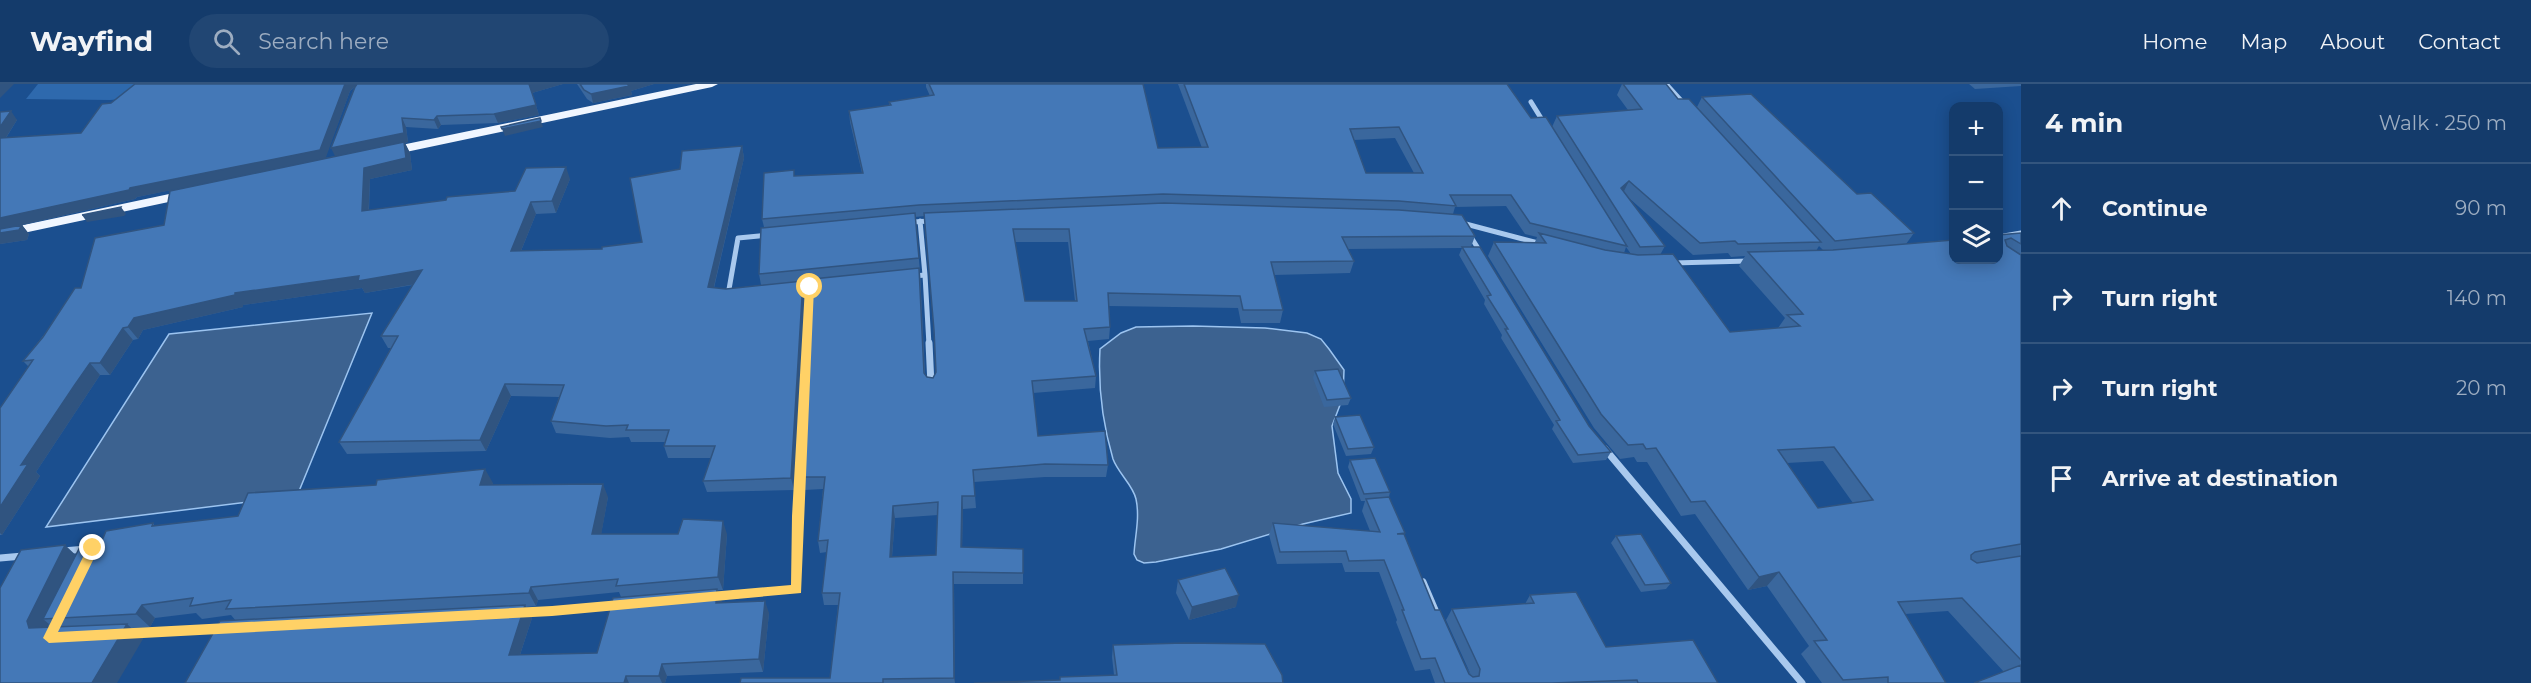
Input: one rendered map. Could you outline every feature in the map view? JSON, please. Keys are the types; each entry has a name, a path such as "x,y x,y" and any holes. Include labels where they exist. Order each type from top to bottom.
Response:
{"main road":[{"path":"375,155 712,84"},
{"path":"0,234 199,192"}],"street":[{"path":"1666,84 1690,110"},
{"path":"1531,102 1550,132"},
{"path":"897,223 943,220"},
{"path":"920,221 931,385"},
{"path":"1452,222 1553,247"},
{"path":"1463,223 1487,263"},
{"path":"2003,236 2021,233"},
{"path":"740,295 728,296 738,238 772,235"},
{"path":"1663,263 1754,261"},
{"path":"902,278 925,275"},
{"path":"798,289 821,286"},
{"path":"703,598 797,589 798,516 810,287"},
{"path":"1597,440 1802,683"},
{"path":"58,552 93,548 88,558"},
{"path":"0,558 35,554"},
{"path":"1419,573 1444,628"},
{"path":"516,613 622,605"},
{"path":"121,634 229,628"}],"shaded area":[{"path":"38,84 193,84 178,94 110,100 26,99"},
{"path":"372,313 297,496 46,527 169,334"},
{"path":"1136,327 1265,328 1307,333 1321,339 1344,370 1343,397 1332,426 1338,473 1351,499 1351,513 1303,524 1221,549 1156,562 1144,563 1137,560 1134,554 1136,499 1115,464 1109,446 1101,391 1100,349 1121,333"}],"building":[{"path":"135,84 345,84 320,150 130,188 0,218 0,138 81,133 102,104 111,103"},
{"path":"357,84 529,84 536,105 494,114 437,116 434,120 402,118 404,133 331,148"},
{"path":"580,84 627,84 629,86 591,94"},
{"path":"929,84 1143,84 1158,148 1208,147 1184,84 1507,84 1531,118 1546,117 1627,246 1530,223 1511,195 1450,195 1456,206 1399,201 1163,194 919,205 762,219 764,173 794,170 794,176 863,173 849,111 891,105 889,102 934,95","holes":["1399,127 1423,173 1366,173 1350,129"]},
{"path":"1623,84 1666,84 1678,99 1689,99 1821,242 1700,243 1629,181 1621,188 1665,246 1640,247 1557,116 1642,109"},
{"path":"1751,94 1857,194 1871,193 1914,233 1835,241 1702,97"},
{"path":"11,111 0,127 0,112"},
{"path":"540,118 541,121 502,129 501,127"},
{"path":"404,142 406,158 364,168 362,211 446,200 447,197 515,191 526,168 566,167 552,201 531,202 511,251 602,249 602,247 642,242 630,178 680,169 682,151 742,146 708,287 726,289 803,281 791,478 703,481 715,446 664,446 669,430 626,430 628,425 606,426 551,421 564,385 505,384 480,440 339,442 398,336 381,336 422,270 358,281 359,276 235,293 235,295 134,318 128,327 123,328 100,363 90,363 21,465 28,464 0,507 0,408 33,360 23,361 43,337 75,288 81,288 95,238 164,225 170,191"},
{"path":"1164,203 1399,210 1462,215 1475,236 1342,237 1354,261 1271,262 1283,310 1243,310 1240,296 1108,293 1110,327 1084,329 1096,376 1032,381 1038,436 1105,431 1108,465 1045,464 973,470 975,496 962,496 961,547 1023,549 1023,573 953,572 954,678 883,679 883,683 740,683 741,678 830,678 840,593 822,593 828,540 818,541 825,477 802,477 813,279 919,268 924,373 927,377 933,378 936,372 934,330 924,213","holes":["1013,229 1069,229 1077,301 1025,301","938,502 936,555 890,557 893,506"]},
{"path":"121,207 120,209 82,215"},
{"path":"915,213 919,258 759,274 761,228"},
{"path":"22,225 19,230 0,233 0,229"},
{"path":"1539,233 1605,250 1638,255 1673,254 1730,332 1800,326 1787,315 1803,314 1748,252 1833,250 1949,240 1949,264 2003,264 2003,235 2021,233 2021,244 2011,238 2005,240 2007,246 2021,255 2021,544 1975,552 1971,555 1971,559 1977,563 2021,556 2021,660 1962,598 1898,602 1946,683 1888,683 1888,677 1843,680 1814,641 1827,640 1779,572 1759,577 1705,501 1691,502 1656,448 1646,449 1643,444 1628,445 1601,414 1494,242 1546,243","holes":["1834,447 1873,500 1818,508 1778,450"]},
{"path":"1462,247 1480,247 1589,426 1611,452 1578,455 1556,421 1560,420 1505,329 1508,329 1487,296 1491,295"},
{"path":"1338,369 1351,398 1327,400 1315,371"},
{"path":"1360,415 1374,447 1348,449 1335,417"},
{"path":"1375,458 1390,492 1364,494 1350,460"},
{"path":"485,469 480,485 603,484 592,534 678,534 683,519 723,521 718,577 616,586 618,579 531,587 529,593 226,609 231,600 190,606 193,598 142,605 136,614 43,619 81,545 101,543 106,531 153,523 152,526 238,516 248,493 376,485 377,480"},
{"path":"1389,497 1405,533 1397,534 1404,534 1435,610 1440,610 1469,674 1473,677 1479,676 1480,669 1452,609 1534,603 1530,595 1576,592 1606,647 1693,640 1718,683 1638,683 1637,680 1445,683 1435,658 1421,659 1384,560 1349,561 1346,551 1280,552 1273,523 1380,532 1366,499"},
{"path":"1641,534 1671,583 1645,585 1616,536"},
{"path":"65,545 27,621 29,628 127,624 92,683 0,683 0,588 21,550"},
{"path":"1225,568 1239,595 1192,607 1178,580"},
{"path":"717,589 716,603 765,601 759,659 662,664 659,676 626,676 624,683 185,683 220,621 525,605 509,655 597,653 613,598"},
{"path":"1265,644 1282,675 1283,683 974,683 1060,680 1060,677 1117,675 1113,645"},
{"path":"2021,665 2021,683 1974,683"}],"route":[{"path":"93,548 49,638 552,611 797,589 798,516 810,287"}]}
